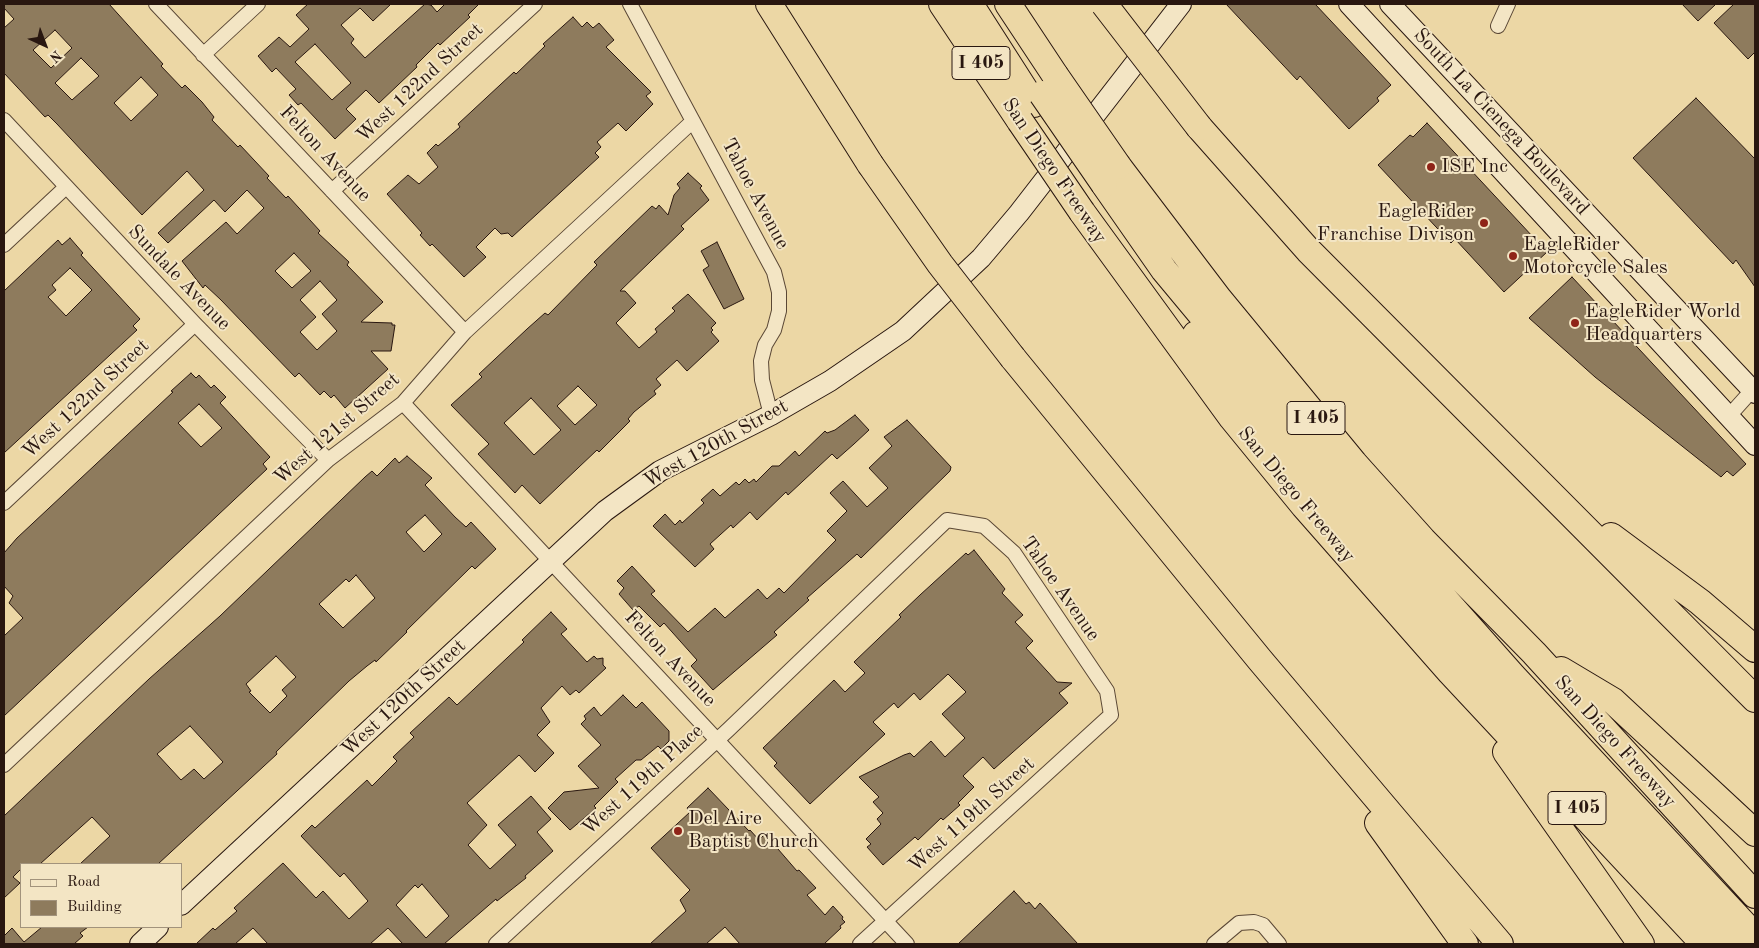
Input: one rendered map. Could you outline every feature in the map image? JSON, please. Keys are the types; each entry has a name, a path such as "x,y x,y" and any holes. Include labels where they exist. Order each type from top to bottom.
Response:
{"highway":[{"path":"769,4 870,164 940,264 1013,358 1260,660 1500,944"},
{"name":"San Diego Freeway","path":"942,4 1038,99 1100,189 1159,320 1238,425 1304,506 1450,672 1704,944"},
{"path":"970,4 1038,99"},
{"path":"983,4 1038,99"},
{"name":"San Diego Freeway","path":"1008,4 1038,99 1100,189 1218,299 1354,463 1423,540 1534,653 1755,895"},
{"path":"1104,4 1199,127 1308,250 1755,699"},
{"path":"1100,189 1164,270 1333,473 1513,676 1755,936"},
{"path":"1100,189 1202,343 1307,478 1419,607 1732,944"},
{"path":"1536,480 1700,602 1755,649"},
{"path":"1534,653 1613,701 1755,833"},
{"path":"1260,660 1465,944"},
{"path":"1450,672 1641,944"}],"main road":[{"name":"West 120th Street","path":"182,905 605,511 660,472 772,415 830,381 903,331 981,258 1020,213 1181,4"},
{"name":"South La Cienega Boulevard","path":"1349,4 1755,445"},
{"name":"South La Cienega Boulevard","path":"1390,4 1755,391"},
{"path":"140,944 157,928"}],"street":[{"name":"Felton Avenue","path":"156,4 465,332"},
{"path":"203,55 258,4"},
{"name":"West 122nd Street","path":"332,191 535,4"},
{"name":"Tahoe Avenue","path":"630,4 776,279 779,292 779,311 774,330 765,345 761,361 762,380 772,415"},
{"path":"1498,26 1508,4"},
{"name":"Sundale Avenue","path":"4,120 195,324 328,460"},
{"name":"West 121st Street","path":"4,765 328,460 403,403 465,332 693,121"},
{"path":"4,245 66,187"},
{"name":"West 122nd Street","path":"4,503 195,324"},
{"path":"1728,416 1755,391"},
{"name":"Felton Avenue","path":"403,403 907,944"},
{"name":"Tahoe Avenue","path":"947,520 984,526 1014,552 1107,691 1110,714"},
{"name":"West 119th Place","path":"496,944 718,740 947,520"},
{"name":"West 119th Street","path":"860,944 1110,714"},
{"path":"1214,944 1239,923 1254,922 1263,925 1279,944"}],"building":[{"path":"4,4 109,4 163,64 161,66 182,88 185,85 202,102 214,117 212,120 238,147 240,145 269,176 267,178 286,198 288,196 320,231 318,233 349,262 347,265 383,302 361,322 392,323 392,325 395,325 391,351 371,351 388,369 345,408 334,395 331,398 324,391 320,395 299,373 295,377 221,300 205,285 203,288 182,261 226,222 237,234 264,208 247,190 225,212 214,200 168,243 158,233 204,190 187,171 142,215 57,124 48,115 45,117 4,73 4,28 14,19 4,8","holes":["55,30 72,48 51,68 33,50","81,58 99,76 72,100 55,83","141,77 158,95 131,121 114,103","294,253 311,271 292,288 275,271","320,281 337,300 322,314 337,331 317,350 300,332 316,317 300,300"]},
{"path":"308,4 391,4 373,21 360,8 341,25 354,39 351,43 365,58 425,4 431,5 437,12 445,4 479,4 468,15 470,17 440,45 438,43 416,65 417,67 379,103 366,90 346,109 356,119 335,139 301,103 298,105 289,95 296,89 276,68 272,72 258,56 279,37 290,47 309,29 296,15","holes":["315,44 351,83 332,100 295,62"]},
{"path":"1226,4 1315,4 1391,85 1377,98 1379,101 1349,129 1300,76 1297,80"},
{"path":"1682,4 1716,4 1698,21"},
{"path":"1734,4 1755,4 1755,52 1748,59 1714,23"},
{"path":"573,17 582,27 587,22 593,28 599,23 614,40 606,47 651,92 646,96 653,104 626,131 618,123 597,142 601,147 595,153 599,157 512,237 508,233 501,234 495,228 476,247 486,257 464,277 432,244 430,246 420,235 422,233 387,194 408,175 419,184 438,167 427,153 460,127 458,124 514,72 516,74 545,46 543,44"},
{"path":"1696,98 1755,159 1755,287 1736,260 1733,264 1633,158"},
{"path":"1427,123 1547,252 1504,292 1455,239 1451,243 1378,165 1410,135 1413,137"},
{"path":"688,173 702,186 700,188 709,200 681,226 684,229 620,291 625,291 636,303 616,323 639,348 657,332 655,329 675,311 672,308 688,294 716,323 711,328 713,330 711,332 719,341 687,371 677,360 656,379 661,385 654,391 656,394 634,412 628,419 630,421 599,452 597,450 540,504 522,485 515,493 478,454 489,444 451,405 482,377 479,374 527,329 545,313 548,315 597,265 594,262 652,206 656,209 659,205 668,215 674,195 680,188 677,184","holes":["578,386 597,405 575,425 557,406","531,398 561,430 534,455 504,423"]},
{"path":"70,238 83,253 81,255 140,319 133,326 137,330 4,453 4,291 58,240 62,245","holes":["70,268 92,290 66,316 48,297 56,290 52,285"]},
{"path":"717,242 744,299 724,309 703,270 709,266 701,251"},
{"path":"1572,277 1746,464 1733,476 1727,471 1721,477 1595,377 1529,318"},
{"path":"191,373 196,378 199,375 211,388 214,385 226,397 220,403 270,457 263,464 267,469 4,716 4,636 23,618 9,603 13,596 4,586 4,553 17,538 173,392 171,391","holes":["199,404 222,428 201,447 178,423"]},
{"path":"855,415 869,430 837,459 832,454 788,495 786,492 757,520 750,512 733,528 731,525 710,544 714,549 695,567 653,526 665,514 675,525 680,520 682,523 704,503 701,500 713,489 720,496 736,482 739,485 745,479 749,483 754,479 756,482 772,466 779,466 795,451 799,456 825,431 827,433 835,430"},
{"path":"907,420 951,467 950,471 861,558 857,554 807,598 809,600 774,632 777,635 713,690 691,666 697,660 664,623 660,627 639,606 633,610 619,594 624,588 617,581 632,566 655,591 651,594 688,632 715,608 725,618 758,589 767,599 779,588 784,593 836,540 827,531 847,511 830,493 843,481 867,507 888,488 869,468 892,446 884,437"},
{"path":"407,456 432,478 425,485 466,527 471,522 496,549 475,569 472,566 376,662 375,660 349,681 276,752 277,754 159,863 81,863 110,836 92,817 41,863 20,863 20,870 13,877 20,883 4,898 4,816 149,679 220,616 365,477 372,471 377,476 395,458 399,463","holes":["425,515 442,534 424,552 406,532","356,575 375,598 343,628 319,604 346,579 349,582","276,656 296,677 282,690 287,696 270,713 249,692 251,691 246,684","190,726 223,762 204,779 194,769 181,780 157,754"]},
{"path":"974,550 1005,589 1002,593 1023,615 1015,622 1033,641 1026,648 1057,682 1072,683 1059,693 1068,703 994,769 983,757 963,776 974,787 958,803 960,805 943,820 941,818 918,840 915,837 883,865 867,847 871,844 866,839 881,824 877,819 883,813 873,802 879,797 859,777 904,755 910,753 914,757 931,741 945,757 965,738 942,714 966,692 948,674 920,700 914,693 898,708 894,703 873,722 885,734 810,804 774,766 777,763 763,748 834,680 845,692 865,673 854,662 901,617 899,615 920,595 966,553 968,555"},
{"path":"551,612 567,629 561,634 587,662 594,656 597,659 603,658 603,665 606,668 579,693 576,690 570,695 562,686 541,708 550,722 537,735 554,753 535,772 519,755 467,803 487,825 468,845 490,869 516,845 498,825 531,796 551,819 537,832 553,851 525,876 526,878 497,901 496,899 444,944 403,944 388,928 370,944 268,944 253,928 235,944 196,944 213,928 215,930 237,911 234,908 283,863 316,898 323,891 349,919 368,901 344,873 340,877 301,836 312,825 315,828 367,780 372,786 397,761 393,757 414,737 410,733 449,697 457,705 524,642 522,640","holes":["422,884 449,916 426,938 396,905 415,885 418,888"]},
{"path":"623,695 636,708 642,702 669,731 669,741 661,749 658,746 641,760 636,760 615,779 618,782 594,806 596,808 570,830 548,808 564,792 599,788 578,766 601,745 581,724 586,719 584,716 594,707 601,716"},
{"path":"708,788 759,840 765,834 797,871 799,870 816,888 807,895 825,915 833,906 843,917 842,919 845,922 840,926 841,928 824,944 740,944 725,927 706,944 650,944 686,911 680,900 690,890 651,848 690,812 687,808"},
{"path":"1014,891 1026,904 1029,902 1035,909 1040,903 1078,944 958,944"},
{"path":"12,928 24,942 41,928 87,928 80,933 83,936 74,944 4,944 4,936"}],"place":[{"name":"ISE Inc","path":"1431,167"},
{"name":"EagleRider Franchise Divison","path":"1484,223"},
{"name":"EagleRider Motorcycle Sales","path":"1513,256"},
{"name":"EagleRider World Headquarters","path":"1575,323"},
{"name":"Del Aire Baptist Church","path":"678,831"}]}
